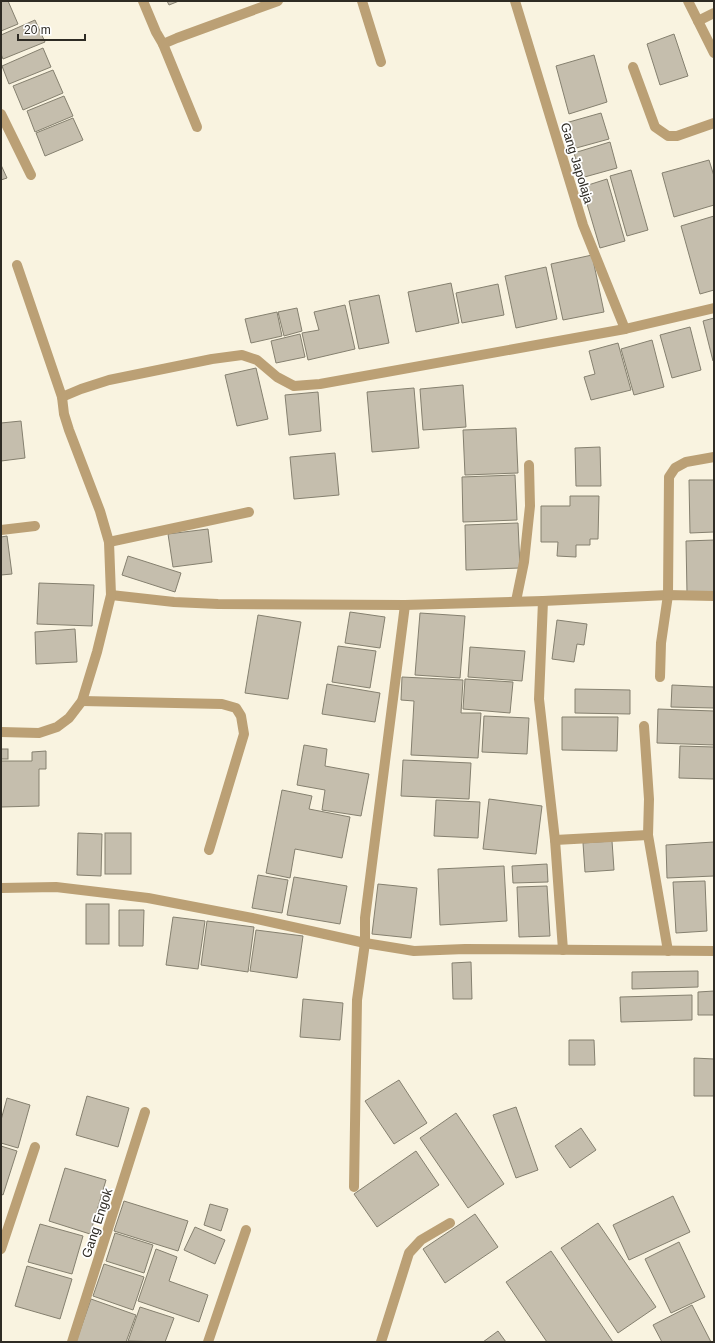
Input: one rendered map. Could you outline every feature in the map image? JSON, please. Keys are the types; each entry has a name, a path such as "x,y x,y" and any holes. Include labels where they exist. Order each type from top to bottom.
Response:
{"street":[{"path":"142,1 163,44 197,127"},
{"path":"163,44 278,1"},
{"path":"362,1 381,62"},
{"name":"Gang Japolaja","path":"515,1 582,225 624,329"},
{"path":"688,1 714,53"},
{"path":"698,21 714,13"},
{"path":"633,67 655,127 668,136 677,136 714,123"},
{"path":"1,114 31,175"},
{"path":"1,732 40,733 57,727 69,718 82,701 112,595 109,542 100,511 69,430 64,414 62,397 17,265"},
{"path":"62,397 109,380 212,359 242,355 257,360 277,377 294,386 320,384 624,329 714,308"},
{"path":"660,677 661,643 668,595 668,477 675,468 686,462 714,457"},
{"path":"516,601 524,562 530,506 529,465"},
{"path":"109,542 249,512"},
{"path":"1,530 35,526"},
{"path":"112,595 174,602 218,604 405,604 543,601 668,595 714,596"},
{"path":"543,601 539,699 555,840 563,950"},
{"path":"354,1187 357,1000 365,943 365,918 405,604"},
{"path":"82,701 222,704 236,708 241,716 244,734 209,850"},
{"path":"644,726 649,799 648,835 668,951"},
{"path":"555,840 648,835"},
{"path":"1,888 56,887 148,898 252,918 365,943 414,951 714,951"},
{"name":"Gang Engok","path":"72,1342 146,1112"},
{"path":"1,1249 35,1147"},
{"path":"381,1342 409,1253 421,1240 450,1223"},
{"path":"208,1342 246,1230"}],"building":[{"path":"1,1 8,1 18,24 1,31"},
{"path":"167,1 179,1 169,5"},
{"path":"35,20 45,42 3,59 1,54 1,35"},
{"path":"674,34 688,76 660,85 647,44"},
{"path":"43,48 51,67 9,84 2,66"},
{"path":"594,55 607,102 569,114 556,66"},
{"path":"53,70 63,93 23,110 13,86"},
{"path":"64,96 73,116 35,132 27,111"},
{"path":"601,113 609,139 569,150 562,124"},
{"path":"73,118 83,140 45,156 36,133"},
{"path":"610,142 617,168 581,178 574,153"},
{"path":"709,160 714,176 714,205 674,217 662,173"},
{"path":"1,165 7,178 1,180"},
{"path":"631,170 648,230 627,236 610,176"},
{"path":"607,179 625,241 600,248 582,187"},
{"path":"714,216 714,290 700,294 681,226"},
{"path":"592,255 604,312 563,320 551,264"},
{"path":"546,267 557,319 516,328 505,276"},
{"path":"451,283 459,323 416,332 408,292"},
{"path":"498,284 504,315 462,323 456,293"},
{"path":"379,295 389,343 359,349 349,301"},
{"path":"345,305 355,349 308,360 302,333 319,330 314,312"},
{"path":"297,308 302,331 284,336 278,312"},
{"path":"277,312 282,336 251,343 245,319"},
{"path":"714,318 714,361 713,361 703,321"},
{"path":"690,327 701,370 672,378 660,335"},
{"path":"300,334 305,357 276,363 271,341"},
{"path":"652,340 664,387 634,395 621,349"},
{"path":"618,343 631,390 591,400 584,377 595,374 589,351"},
{"path":"256,368 268,419 237,426 225,375"},
{"path":"463,385 466,427 423,430 420,389"},
{"path":"414,388 419,448 372,452 367,392"},
{"path":"318,392 321,431 289,435 285,395"},
{"path":"21,421 25,458 1,461 1,423"},
{"path":"516,428 518,473 465,475 463,430"},
{"path":"600,447 601,486 576,486 575,448"},
{"path":"335,453 339,495 294,499 290,457"},
{"path":"515,475 517,520 463,522 462,477"},
{"path":"689,480 714,480 714,532 690,533"},
{"path":"570,496 599,496 598,539 590,539 590,545 576,545 576,557 557,556 558,542 541,542 541,506 570,506"},
{"path":"518,523 520,568 466,570 465,525"},
{"path":"208,529 212,562 173,567 168,534"},
{"path":"7,536 12,574 1,575 1,537"},
{"path":"714,540 714,593 687,593 686,541"},
{"path":"128,556 181,573 175,592 122,575"},
{"path":"39,583 94,585 92,626 37,624"},
{"path":"350,612 385,617 380,648 345,643"},
{"path":"420,613 465,616 460,678 415,675"},
{"path":"258,615 301,622 288,699 245,693"},
{"path":"557,620 587,624 584,645 577,644 574,662 552,659"},
{"path":"75,629 77,662 36,664 35,632"},
{"path":"338,646 376,651 370,688 332,682"},
{"path":"470,647 525,651 522,681 468,677"},
{"path":"402,677 463,680 461,713 481,713 478,758 411,755 414,701 401,700"},
{"path":"465,679 513,682 510,713 463,709"},
{"path":"327,684 380,693 375,722 322,714"},
{"path":"672,685 714,687 714,708 671,707"},
{"path":"575,689 630,690 630,714 575,713"},
{"path":"658,709 714,711 714,745 657,743"},
{"path":"484,716 529,718 527,754 482,752"},
{"path":"562,717 618,717 617,751 562,750"},
{"path":"304,745 327,749 325,766 369,774 361,816 322,810 325,790 297,785"},
{"path":"680,746 714,747 714,779 679,778"},
{"path":"1,749 8,749 8,759 1,759"},
{"path":"46,751 46,769 39,769 39,806 1,807 1,761 32,761 32,752"},
{"path":"403,760 471,763 469,799 401,796"},
{"path":"282,790 312,796 309,809 350,817 342,858 295,849 290,878 266,873"},
{"path":"489,799 542,806 536,854 483,849"},
{"path":"436,800 480,802 478,838 434,836"},
{"path":"78,833 102,834 101,876 77,875"},
{"path":"105,833 131,833 131,874 105,874"},
{"path":"612,841 614,870 585,872 583,843"},
{"path":"714,842 714,876 667,878 666,845"},
{"path":"547,864 548,882 513,883 512,866"},
{"path":"504,866 507,921 440,925 438,869"},
{"path":"258,875 288,880 282,913 252,908"},
{"path":"294,877 347,886 340,924 287,915"},
{"path":"705,881 707,931 676,933 673,882"},
{"path":"378,884 417,888 411,938 372,934"},
{"path":"547,886 550,936 519,937 517,887"},
{"path":"86,904 109,904 109,944 86,944"},
{"path":"119,910 144,910 143,946 119,946"},
{"path":"173,917 205,921 198,969 166,965"},
{"path":"207,921 254,927 248,972 201,965"},
{"path":"256,930 303,936 297,978 250,971"},
{"path":"471,962 472,999 453,999 452,963"},
{"path":"698,971 698,987 632,989 632,972"},
{"path":"714,991 714,1015 698,1015 698,992"},
{"path":"692,995 692,1020 621,1022 620,997"},
{"path":"303,999 343,1003 340,1040 300,1037"},
{"path":"569,1040 594,1040 595,1065 569,1065"},
{"path":"694,1058 714,1059 714,1096 694,1096"},
{"path":"399,1080 427,1123 394,1144 365,1101"},
{"path":"87,1096 129,1108 118,1147 76,1135"},
{"path":"7,1098 30,1105 18,1148 1,1143 1,1120"},
{"path":"516,1107 538,1170 516,1178 493,1115"},
{"path":"456,1113 504,1184 468,1208 420,1138"},
{"path":"581,1128 596,1150 570,1168 555,1146"},
{"path":"1,1146 17,1151 3,1195 1,1194"},
{"path":"416,1151 439,1185 377,1227 354,1194"},
{"path":"65,1168 106,1180 90,1234 49,1221"},
{"path":"673,1196 690,1232 629,1260 613,1225"},
{"path":"124,1201 188,1221 178,1251 114,1231"},
{"path":"210,1204 228,1209 221,1231 204,1225"},
{"path":"475,1214 498,1247 445,1283 423,1249"},
{"path":"598,1223 656,1307 618,1333 561,1248"},
{"path":"40,1224 83,1236 72,1274 28,1262"},
{"path":"195,1227 225,1240 215,1264 184,1250"},
{"path":"115,1233 153,1245 144,1273 106,1261"},
{"path":"679,1242 705,1297 671,1313 645,1259"},
{"path":"156,1249 177,1257 169,1281 208,1295 199,1322 138,1301"},
{"path":"551,1251 613,1342 547,1342 506,1282"},
{"path":"104,1264 144,1277 133,1310 93,1296"},
{"path":"27,1266 72,1279 60,1319 15,1306"},
{"path":"91,1299 136,1315 126,1342 76,1342"},
{"path":"692,1305 711,1342 662,1342 653,1325"},
{"path":"140,1307 174,1318 165,1342 128,1341"},
{"path":"498,1331 506,1342 483,1342"}]}
